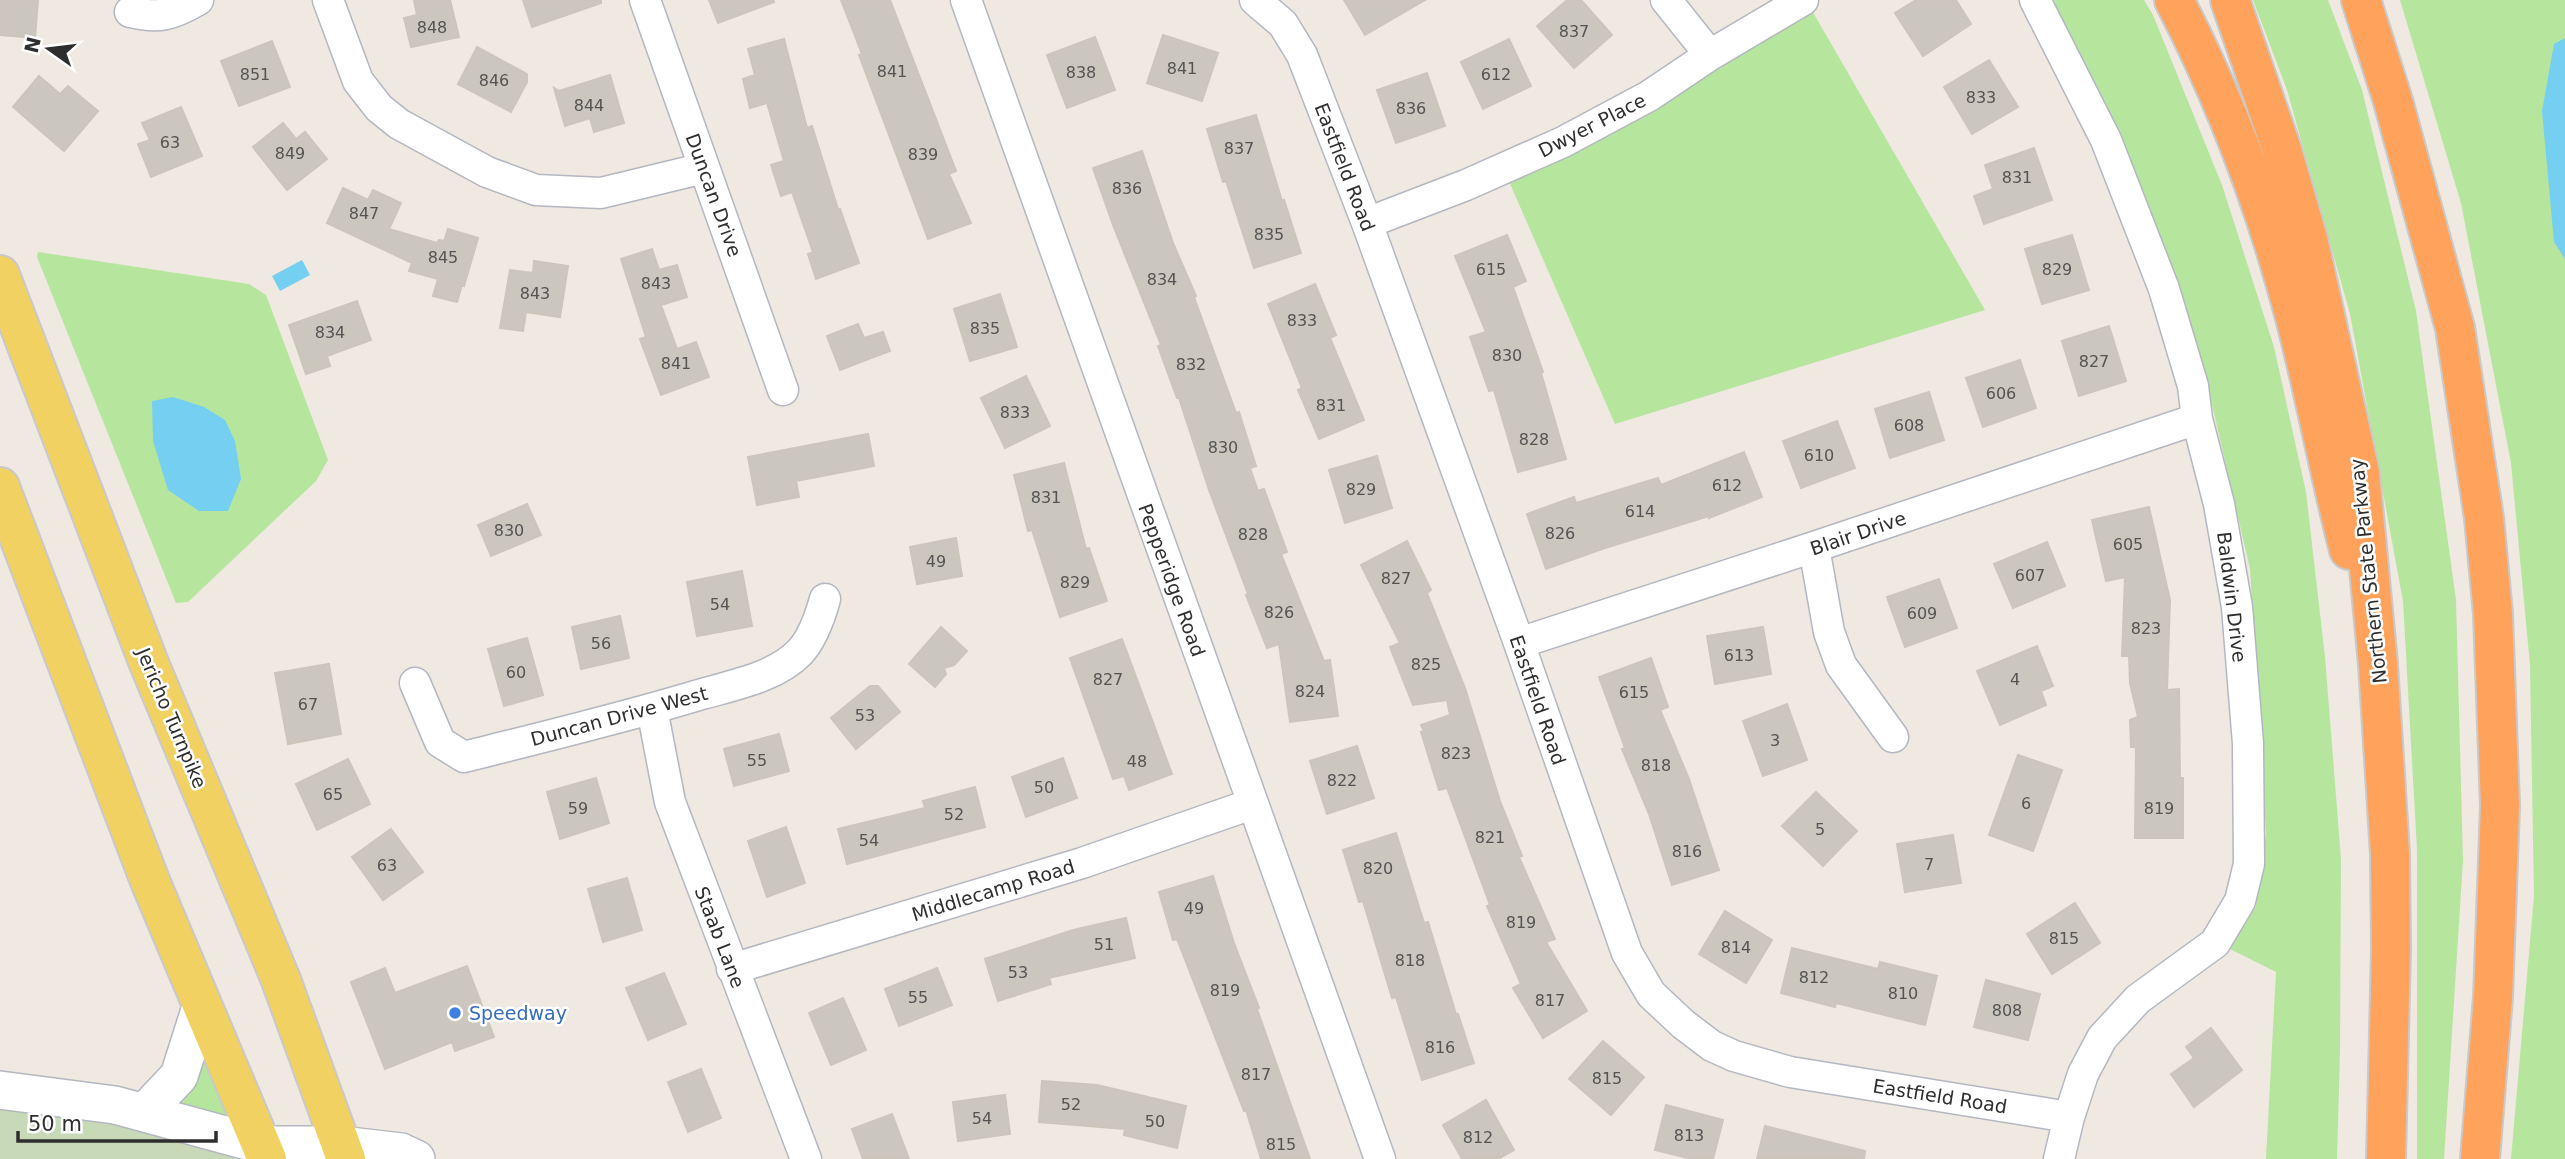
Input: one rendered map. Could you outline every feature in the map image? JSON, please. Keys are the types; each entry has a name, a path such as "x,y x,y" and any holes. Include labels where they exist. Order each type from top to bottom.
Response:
{"highway":[{"path":"2174,0 2209,73 2246,162 2275,250 2294,315 2329,473 2378,664"},
{"name":"Northern State Parkway","path":"2230,0 2281,150 2323,301 2360,472 2378,664 2390,855 2386,1159"},
{"path":"2361,0 2393,101 2455,328"},
{"path":"2384,0 2439,188 2455,328 2484,518 2493,614 2500,806 2498,901 2480,1159"}],"main road":[{"name":"Jericho Turnpike","path":"0,275 148,662 281,980 343,1152"},
{"path":"0,487 150,881 201,1007 265,1152"}],"street":[{"path":"130,12 152,17 178,12 198,0"},
{"path":"328,0 358,81 379,108 399,124 486,172 536,190 601,192 704,169"},
{"name":"Duncan Drive","path":"645,0 783,390"},
{"name":"Eastfield Road","path":"1255,0 1283,24 1302,55 1367,222 1519,643 1627,953 1651,994 1712,1046 1734,1056 1790,1072 2068,1117"},
{"path":"1666,0 1710,55"},
{"name":"Dwyer Place","path":"1367,222 1466,185 1563,142 1649,96 1710,55 1803,0"},
{"name":"Baldwin Drive","path":"2035,0 2106,140 2164,289 2193,386 2197,419 2220,504 2236,607 2248,744 2249,864 2240,901 2215,943 2138,999 2102,1038 2083,1074 2068,1117 2059,1159"},
{"name":"Pepperidge Road","path":"975,2 1252,804 1380,1159"},
{"name":"Blair Drive","path":"1519,643 2197,419"},
{"path":"1814,547 1829,632 1841,665 1893,737"},
{"name":"Duncan Drive West","path":"415,683 440,741 464,757 652,709 756,678 787,662 801,651 819,620 825,599"},
{"name":"Staab Lane","path":"652,709 670,803 806,1159"},
{"name":"Middlecamp Road","path":"732,969 1082,863 1252,804"},
{"path":"145,1112 179,1076 201,1007"},
{"path":"0,1090 115,1105 145,1112 265,1152 401,1152 416,1159"}],"green space":[{"path":"2048,0 2144,0 2153,15 2222,185 2274,347 2306,492 2325,657 2341,859 2337,1159 2266,1159 2276,972 2230,949 2256,906 2266,833 2250,569 2211,400 2165,252"},
{"path":"2253,0 2328,0 2362,90 2416,311 2456,600 2463,860 2444,1159 2417,1159 2417,850 2403,601 2350,314 2287,90"},
{"path":"2400,0 2565,0 2565,1159 2511,1159 2534,896 2530,665 2511,463 2461,203"},
{"path":"1811,9 1985,310 1615,424 1508,179"},
{"path":"38,252 249,284 266,295 328,460 316,481 188,602 176,603 37,257"},
{"path":"202,1018 252,1137 156,1108"},
{"path":"0,1090 267,1159 0,1159"}],"water":[{"path":"2565,38 2565,259 2554,242 2542,111 2554,44"},
{"path":"302,260 310,275 280,291 272,276"},
{"path":"173,397 204,407 225,420 235,441 241,479 228,511 199,511 168,490 153,441 152,401"}],"building":[{"path":"0,0 38,0 35,38 0,35"},
{"path":"414,0 450,0 459,37 411,47 404,18 417,15"},
{"path":"523,0 601,0 601,3 532,27"},
{"path":"709,0 773,0 774,2 718,23"},
{"path":"841,0 890,0 956,171 949,174 971,223 928,239"},
{"path":"1344,0 1425,0 1365,35"},
{"path":"1567,0 1581,0 1612,35 1574,68 1537,26"},
{"path":"1916,0 1956,0 1971,24 1923,56 1895,13"},
{"path":"1163,35 1218,53 1202,101 1147,83"},
{"path":"1095,37 1115,90 1067,108 1047,55"},
{"path":"784,39 807,128 812,126 838,209 859,263 816,279 808,254 813,252 792,192 781,196 771,165 784,161 767,103 750,108 743,79 755,75 748,49"},
{"path":"1509,39 1531,86 1483,109 1461,62"},
{"path":"272,41 290,87 239,106 221,61"},
{"path":"477,47 527,74 527,82 511,112 458,84"},
{"path":"1989,60 2018,107 1972,134 1944,87"},
{"path":"1427,73 1445,126 1396,143 1377,90"},
{"path":"610,75 624,123 594,132 590,118 565,126 554,88 559,91"},
{"path":"39,76 60,94 68,86 98,111 64,151 13,107"},
{"path":"181,107 202,156 151,177 138,144 150,140 142,123"},
{"path":"1256,115 1301,253 1254,268 1207,129"},
{"path":"283,123 296,139 305,132 327,159 287,190 253,147"},
{"path":"2034,148 2052,200 1984,224 1974,196 1993,189 1985,165"},
{"path":"1142,151 1236,413 1239,412 1256,466 1250,468 1258,491 1264,489 1287,552 1281,554 1324,661 1330,660 1338,716 1290,722 1279,644 1267,648 1246,595 1248,594 1209,490 1179,398 1158,346 1161,345 1093,168"},
{"path":"343,188 368,200 373,190 401,203 389,229 437,243 439,240 444,241 448,229 478,238 457,302 433,296 438,279 409,271 412,263 327,223"},
{"path":"1507,235 1526,281 1513,287 1543,372 1541,373 1566,459 1518,472 1494,390 1489,391 1470,337 1486,332 1455,256"},
{"path":"2072,235 2089,290 2042,304 2025,249"},
{"path":"652,249 659,270 677,265 687,297 661,305 677,349 696,342 709,377 661,395 640,339 646,337 621,259"},
{"path":"534,261 568,266 560,317 526,312 523,331 500,328 510,270 533,273"},
{"path":"1315,284 1336,335 1330,338 1364,420 1319,439 1298,390 1302,388 1268,304"},
{"path":"1000,294 1017,347 970,361 954,309"},
{"path":"357,301 371,340 327,356 330,366 306,374 289,325"},
{"path":"858,324 864,338 883,332 890,351 840,370 827,336"},
{"path":"2109,326 2126,381 2079,396 2062,341"},
{"path":"2020,360 2036,408 1983,427 1966,378"},
{"path":"1026,376 1050,426 1005,448 981,398"},
{"path":"1929,392 1944,440 1890,458 1875,409"},
{"path":"1837,421 1855,468 1801,488 1783,441"},
{"path":"868,434 874,466 796,481 799,497 757,505 748,457"},
{"path":"1744,452 1762,497 1709,518 1605,548 1546,569 1527,514 1574,497 1576,503 1658,478 1661,485"},
{"path":"1377,456 1392,508 1345,523 1329,470"},
{"path":"1064,463 1086,549 1089,548 1107,601 1060,617 1032,530 1028,531 1014,475"},
{"path":"527,504 541,535 491,556 478,525"},
{"path":"2149,507 2170,600 2167,690 2179,689 2183,838 2135,838 2136,747 2131,747 2130,720 2138,717 2130,683 2129,656 2122,656 2125,577 2106,581 2092,520"},
{"path":"956,538 962,576 917,584 910,547"},
{"path":"1407,541 1431,590 1427,593 1465,688 1500,801 1522,856 1519,857 1555,939 1546,942 1587,1011 1543,1038 1513,988 1521,984 1487,906 1490,905 1447,788 1439,790 1421,732 1424,731 1421,725 1450,715 1447,700 1413,705 1390,647 1400,643 1361,565"},
{"path":"2047,542 2065,586 2013,608 1994,564"},
{"path":"742,571 752,626 697,636 687,582"},
{"path":"1939,579 1957,628 1905,647 1887,597"},
{"path":"620,616 629,658 581,669 572,627"},
{"path":"941,627 967,651 954,665 944,668 946,674 935,687 909,664"},
{"path":"1763,627 1771,674 1715,684 1707,636"},
{"path":"527,638 543,695 504,706 488,649"},
{"path":"1122,639 1172,774 1129,790 1124,776 1113,779 1070,658"},
{"path":"2037,646 2053,686 2041,691 2046,705 2000,725 1977,671"},
{"path":"1651,658 1668,707 1660,710 1689,779 1719,870 1672,885 1649,814 1622,749 1625,748 1599,677"},
{"path":"329,664 341,734 288,744 275,673"},
{"path":"870,686 878,686 900,712 856,749 831,718"},
{"path":"1787,704 1807,760 1763,776 1743,721"},
{"path":"779,734 789,771 734,786 724,749"},
{"path":"1357,746 1374,798 1327,814 1310,761"},
{"path":"2018,755 2062,770 2033,851 1989,835"},
{"path":"1063,758 1077,798 1026,817 1012,777"},
{"path":"348,759 370,804 317,830 296,784"},
{"path":"596,778 609,823 560,839 547,792"},
{"path":"975,787 985,827 847,864 838,829 925,808 923,801"},
{"path":"1816,792 1857,831 1823,866 1782,826"},
{"path":"786,827 805,883 767,897 748,841"},
{"path":"391,829 423,872 383,900 352,857"},
{"path":"1396,833 1424,923 1428,922 1474,1063 1422,1080 1396,997 1392,998 1363,901 1359,902 1343,850"},
{"path":"1953,835 1961,883 1905,892 1897,844"},
{"path":"1213,876 1310,1159 1261,1159 1246,1110 1244,1111 1177,939 1173,940 1159,892"},
{"path":"627,878 642,930 603,942 588,889"},
{"path":"2075,903 2100,943 2052,974 2027,934"},
{"path":"1725,911 1772,940 1746,983 1699,954"},
{"path":"1126,918 1135,958 1049,978 1051,984 998,1001 985,959 1073,930"},
{"path":"1792,948 1878,969 1880,962 1937,976 1925,1025 1836,1003 1835,1007 1781,993"},
{"path":"467,966 494,1037 455,1051 452,1042 385,1069 351,982 385,968 395,993"},
{"path":"937,968 952,1005 899,1026 885,989"},
{"path":"664,973 686,1024 648,1040 626,988"},
{"path":"1986,980 2040,994 2028,1040 1974,1027"},
{"path":"843,998 866,1050 831,1065 809,1013"},
{"path":"2211,1028 2242,1070 2194,1107 2171,1074 2194,1058 2186,1047"},
{"path":"1603,1041 1644,1077 1611,1115 1569,1079"},
{"path":"701,1069 721,1118 688,1132 668,1082"},
{"path":"1042,1081 1097,1085 1186,1106 1177,1148 1124,1135 1125,1129 1039,1122"},
{"path":"1005,1095 1010,1134 958,1141 953,1102"},
{"path":"1486,1100 1514,1150 1498,1159 1462,1159 1443,1125"},
{"path":"1666,1105 1723,1120 1713,1159 1692,1159 1655,1150"},
{"path":"892,1114 909,1159 863,1159 852,1129"},
{"path":"1765,1126 1865,1151 1864,1159 1757,1159"}],"place":[{"name":"Speedway","path":"455,1013"}]}
